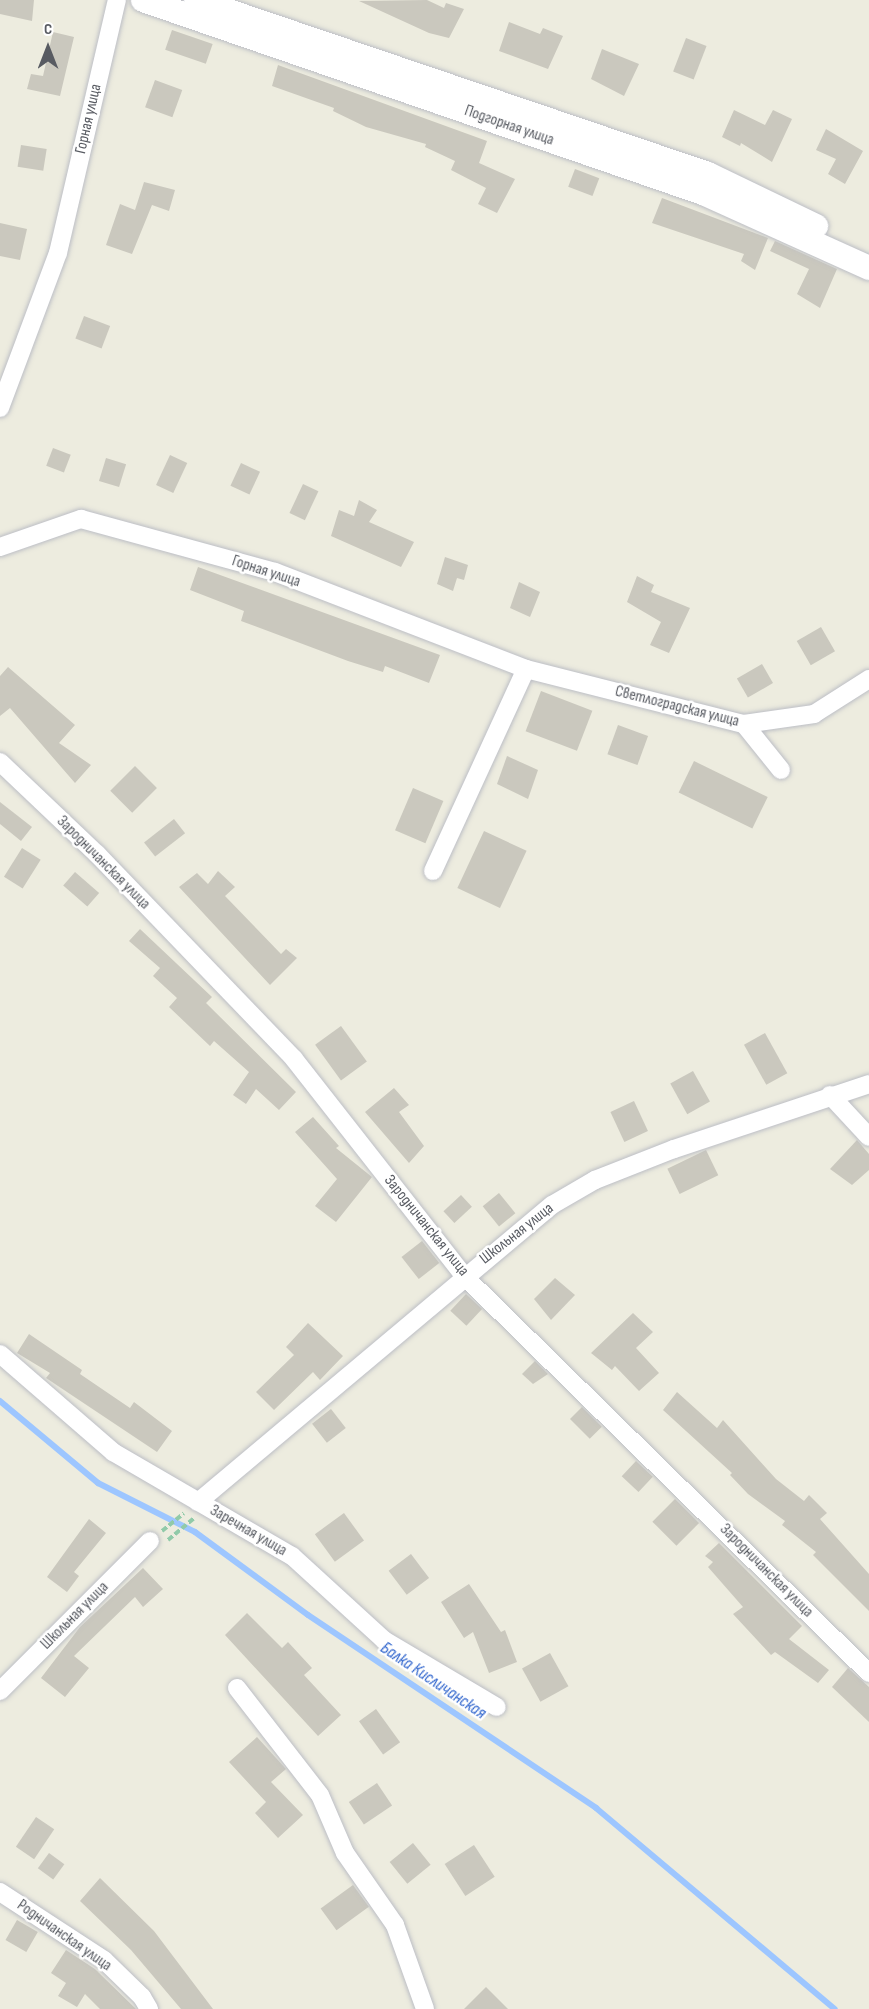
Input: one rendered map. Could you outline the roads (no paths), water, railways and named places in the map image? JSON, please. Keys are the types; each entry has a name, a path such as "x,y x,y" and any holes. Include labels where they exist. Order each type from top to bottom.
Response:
{"street":[{"name":"Горная улица","path":"0,408 58,253 117,0"},
{"name":"Подгорная улица","path":"143,0 703,193 869,268"},
{"path":"196,0 708,174 869,252"},
{"name":"Горная улица","path":"0,547 81,519 275,573 525,669 549,675"},
{"path":"433,871 525,669"},
{"name":"Светлоградская улица","path":"549,675 744,724 814,714 869,679"},
{"path":"744,724 781,770"},
{"name":"Зародничанская улица","path":"0,762 97,854 294,1059 464,1276 869,1673"},
{"name":"Школьная улица","path":"199,1502 464,1276 552,1205 595,1180 831,1095 869,1084"},
{"path":"831,1095 869,1137"},
{"name":"Заречная улица","path":"0,1354 113,1452 292,1556 384,1640 497,1707"},
{"name":"Школьная улица","path":"0,1691 148,1542"},
{"path":"237,1688 320,1795 345,1853 395,1926 426,2009"},
{"name":"Родничанская улица","path":"0,1892 104,1960 142,1997 149,2009"}],"waterway":[{"name":"Балка Кисличанская","path":"0,1401 98,1483 195,1532 308,1615 596,1808 835,2009"}]}
